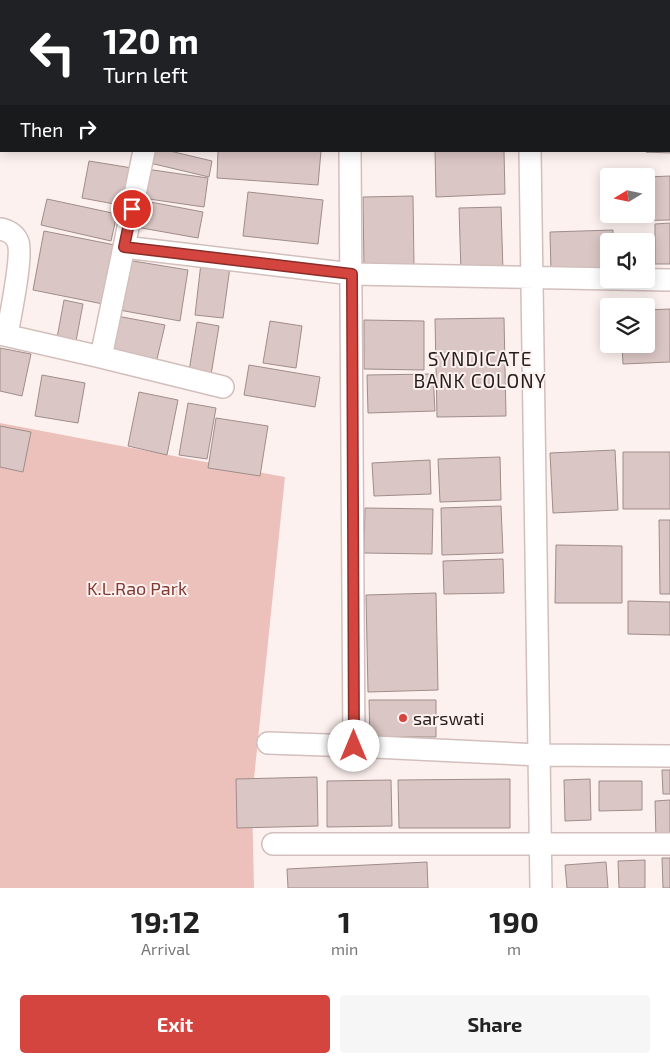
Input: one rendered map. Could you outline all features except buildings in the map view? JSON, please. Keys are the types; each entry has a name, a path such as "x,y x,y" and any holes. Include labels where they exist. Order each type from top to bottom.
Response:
{"street":[{"path":"101,357 144,152"},
{"path":"350,152 354,746"},
{"path":"530,152 541,888"},
{"path":"0,229 8,231 18,241 20,256 4,335 223,387"},
{"path":"124,247 352,274 670,280"},
{"path":"268,744 539,755 670,756"},
{"path":"273,844 670,844"}],"green space":[{"name":"K.L.Rao Park","path":"0,423 285,477 252,798 254,888 0,888"}],"place":[{"name":"sarswati","path":"403,718"}],"district":[{"name":"SYNDICATE BANK COLONY","path":"480,369"}],"route":[{"path":"132,209 124,247 352,274 354,746"}]}
